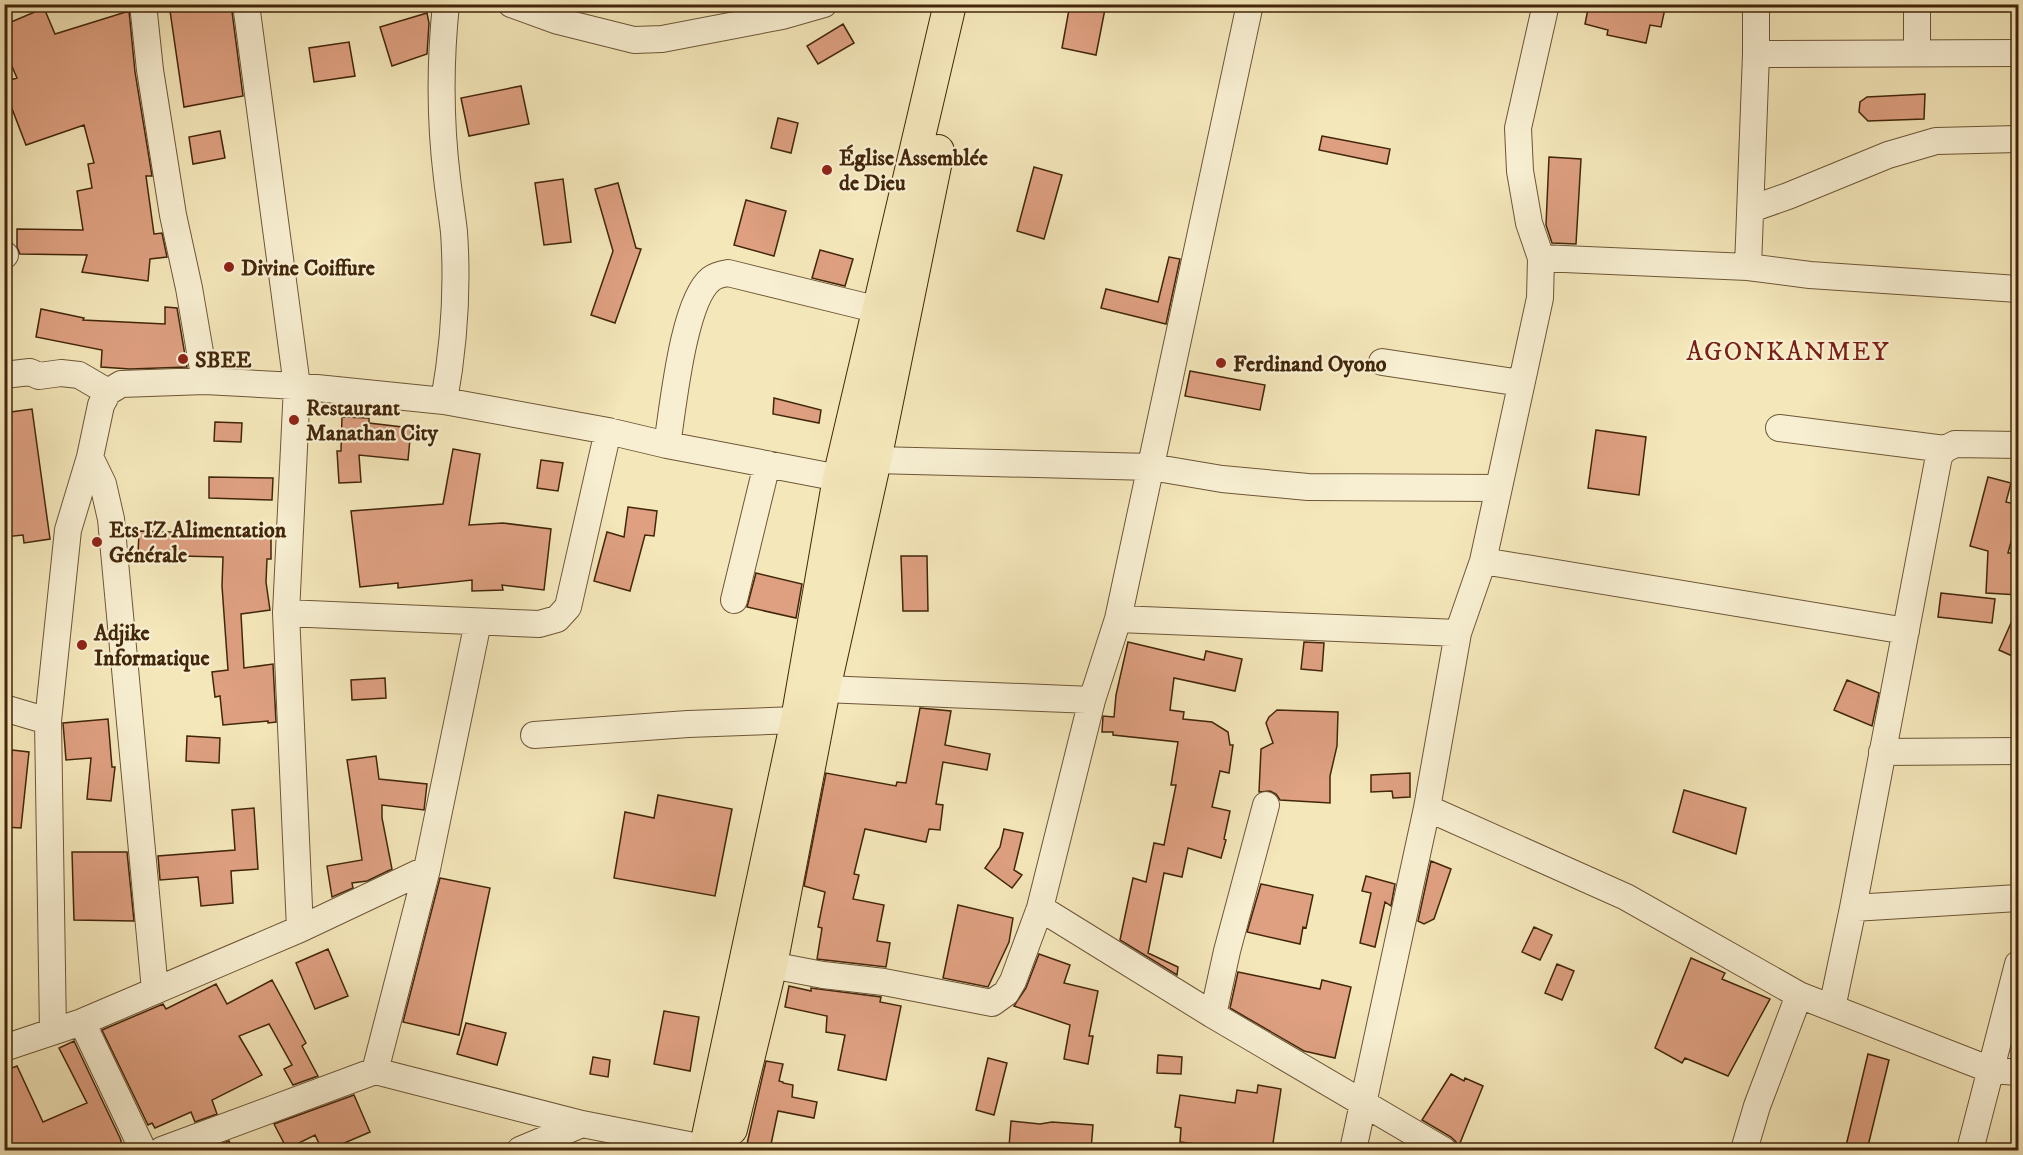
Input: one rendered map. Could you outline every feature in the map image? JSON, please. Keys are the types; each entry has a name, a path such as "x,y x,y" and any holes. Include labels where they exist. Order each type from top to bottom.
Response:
{"main road":[{"path":"713,1150 771,965 824,689 875,460 930,139 950,4"},
{"path":"713,1150 797,720 839,478 879,310 930,139 966,4"}],"street":[{"path":"143,4 150,70 172,215 189,288 205,381"},
{"path":"246,4 297,386 286,613 300,929"},
{"path":"444,401 451,363 455,298 454,232 446,176 442,103 443,33 446,4"},
{"path":"512,4 558,21 634,40 662,39 782,16 824,4"},
{"path":"771,965 823,975 884,982 992,1004 1006,993 1013,981 1040,908 1092,700 1118,619 1250,4"},
{"path":"1353,1150 1427,808 1458,633 1483,561 1540,298 1541,258 1529,223 1520,171 1518,128 1546,4"},
{"path":"1748,267 1756,4"},
{"path":"1917,4 1917,53"},
{"path":"1756,54 2019,53"},
{"path":"1751,208 1788,196 1888,155 1936,141 2019,139"},
{"path":"1541,258 1748,267 1810,274 2019,289"},
{"path":"667,445 684,338 700,292 710,280 728,273 879,310"},
{"path":"1382,362 1521,383"},
{"path":"4,375 30,372 39,376 61,373 80,375 108,392"},
{"path":"53,1031 48,721 68,530 90,456 101,405 108,392 121,384 205,381 297,386 444,401 608,431 667,445 839,478 875,460 1151,467 1222,479 1308,487 1497,488"},
{"path":"1779,428 1944,449"},
{"path":"286,613 539,624 557,619 568,607 608,431"},
{"path":"1832,1008 1939,456 1944,449 1955,444 2019,445"},
{"path":"90,456 103,484 111,519 154,990"},
{"path":"734,600 767,464"},
{"path":"1483,561 1906,631"},
{"path":"1118,619 1458,633"},
{"path":"375,1071 428,869 478,622"},
{"path":"824,689 1092,700"},
{"path":"4,708 48,721"},
{"path":"534,735 688,724 797,720"},
{"path":"1882,752 2019,751"},
{"path":"1213,1015 1227,951 1266,805"},
{"path":"1427,808 1626,897 1799,995 1991,1070 2019,1072"},
{"path":"4,1048 82,1022 300,929 428,869"},
{"path":"1853,908 2019,898"},
{"path":"1040,908 1213,1015 1443,1150"},
{"path":"1970,1150 2019,964"},
{"path":"1744,1150 1757,1106 1799,995"},
{"path":"82,1022 144,1150"},
{"path":"162,1150 375,1071 582,1124 713,1150"},
{"path":"520,1150 582,1124"}],"building":[{"path":"169,4 231,4 243,96 184,107"},
{"path":"1070,4 1106,4 1096,55 1062,48"},
{"path":"1589,4 1666,4 1661,27 1650,25 1646,43 1607,35 1608,30 1585,24"},
{"path":"44,8 55,34 129,11 135,72 152,176 146,176 154,234 162,233 167,257 150,259 148,281 82,272 87,255 20,254 17,247 17,229 83,230 77,191 92,188 88,164 94,163 84,125 26,145 4,88 4,82 17,78 4,48 4,25"},
{"path":"427,13 429,23 427,54 392,66 380,27"},
{"path":"843,24 854,43 818,64 807,46"},
{"path":"349,42 355,76 314,82 309,48"},
{"path":"521,86 529,124 469,136 461,98"},
{"path":"1925,94 1924,119 1868,121 1859,112 1860,102 1867,97"},
{"path":"778,118 798,123 791,153 771,148"},
{"path":"220,131 225,158 193,164 189,137"},
{"path":"1322,136 1390,149 1387,164 1319,150"},
{"path":"1549,157 1581,159 1576,244 1552,243 1546,225"},
{"path":"1034,167 1062,175 1044,239 1017,231"},
{"path":"563,179 571,242 544,245 535,183"},
{"path":"618,183 636,248 641,249 615,323 591,315 613,251 595,189"},
{"path":"746,200 786,211 774,256 734,245"},
{"path":"820,250 853,259 845,286 812,278"},
{"path":"1169,257 1180,259 1166,324 1101,308 1106,289 1158,302"},
{"path":"165,307 177,308 187,367 130,369 101,367 102,350 36,337 41,309 84,318 83,320 165,324"},
{"path":"1190,371 1265,385 1260,410 1185,396"},
{"path":"774,398 821,410 819,423 773,414"},
{"path":"32,409 50,539 24,543 23,535 4,537 4,413"},
{"path":"342,417 369,418 369,423 411,428 408,460 359,455 361,482 339,483 337,451 341,451"},
{"path":"215,422 242,423 241,442 214,441"},
{"path":"1596,430 1646,437 1639,495 1588,488"},
{"path":"453,449 480,454 469,525 503,523 551,529 544,590 502,585 503,590 472,591 472,580 398,588 398,583 360,587 351,511 443,504"},
{"path":"541,460 563,463 558,491 537,488"},
{"path":"209,477 273,478 272,500 209,498"},
{"path":"1988,477 2011,483 2006,502 2019,505 2008,553 2019,553 2019,595 1986,593 1988,551 1970,546"},
{"path":"628,507 657,511 654,536 645,535 630,591 594,581 607,532 624,537"},
{"path":"139,531 271,535 271,559 267,559 266,582 270,610 241,614 244,668 273,664 276,722 223,725 220,696 215,697 212,672 228,670 222,586 223,557 138,555"},
{"path":"901,556 927,556 928,611 903,611"},
{"path":"756,573 802,584 796,618 747,607"},
{"path":"1941,593 1995,599 1992,623 1938,617"},
{"path":"2019,605 2019,659 1999,650"},
{"path":"1128,642 1204,660 1206,651 1242,659 1235,691 1174,678 1170,710 1184,712 1183,719 1212,722 1228,732 1230,745 1233,745 1229,773 1220,771 1212,807 1230,811 1221,858 1188,848 1182,877 1164,873 1148,953 1178,967 1177,975 1120,940 1133,878 1146,882 1154,843 1164,845 1176,785 1171,785 1178,742 1102,732 1103,716 1114,717 1116,695"},
{"path":"1304,642 1324,643 1322,671 1301,669"},
{"path":"385,678 386,698 352,700 351,680"},
{"path":"1847,680 1879,693 1872,726 1834,710"},
{"path":"920,708 951,711 945,745 990,754 987,770 943,762 936,804 943,805 940,830 929,829 926,842 865,829 854,874 859,875 853,899 884,905 877,941 890,943 886,967 817,959 822,928 818,927 825,892 804,886 826,773 896,786 897,782 906,783"},
{"path":"1277,710 1338,712 1337,746 1330,776 1330,803 1280,800 1270,791 1259,792 1261,749 1273,743 1266,723"},
{"path":"108,719 112,767 115,767 111,801 87,799 91,758 66,760 63,723"},
{"path":"187,736 220,738 219,763 186,761"},
{"path":"12,750 29,752 21,828 4,827"},
{"path":"376,756 379,779 427,784 424,810 382,805 382,818 392,869 367,881 352,883 353,888 332,897 327,866 362,860 347,760"},
{"path":"1410,773 1410,797 1393,798 1392,791 1371,792 1371,775"},
{"path":"1684,790 1746,808 1736,854 1673,832"},
{"path":"658,795 732,809 715,896 614,878 625,812 654,818"},
{"path":"254,808 258,869 231,871 233,903 201,906 198,877 160,880 158,856 235,850 232,810"},
{"path":"1004,829 1023,833 1014,870 1022,875 1012,888 985,868 1000,847"},
{"path":"72,852 127,852 134,921 74,920"},
{"path":"1431,861 1451,869 1434,919 1424,924 1418,921"},
{"path":"1366,876 1395,884 1391,906 1385,902 1375,947 1360,943 1371,893 1362,891"},
{"path":"440,878 490,888 459,1035 403,1022"},
{"path":"1261,884 1313,895 1300,944 1247,932"},
{"path":"958,905 1013,918 1009,942 988,987 943,978"},
{"path":"1534,927 1552,935 1540,960 1522,952"},
{"path":"328,949 348,996 315,1009 296,963"},
{"path":"1039,954 1070,965 1064,983 1098,991 1089,1036 1093,1036 1088,1064 1064,1059 1070,1025 1014,1006 1026,988"},
{"path":"1691,958 1725,973 1722,979 1770,999 1728,1076 1685,1058 1682,1063 1655,1048"},
{"path":"1557,964 1574,971 1562,1000 1545,993"},
{"path":"1238,972 1320,989 1322,980 1351,987 1335,1058 1304,1051 1230,1008"},
{"path":"272,980 306,1043 302,1046 318,1076 293,1085 284,1069 292,1065 269,1024 239,1036 262,1075 212,1100 217,1114 195,1122 191,1112 155,1128 152,1123 148,1125 102,1030 163,1004 166,1009 216,984 227,1004"},
{"path":"789,986 811,991 811,988 881,997 880,1002 901,1006 886,1080 838,1070 845,1035 826,1032 827,1016 785,1007"},
{"path":"664,1011 699,1017 690,1071 654,1064"},
{"path":"466,1023 506,1033 497,1065 457,1054"},
{"path":"74,1041 124,1150 4,1150 4,1071 17,1066 43,1122 87,1103 59,1048"},
{"path":"1868,1054 1889,1060 1867,1150 1845,1150"},
{"path":"1158,1055 1182,1057 1181,1074 1157,1073"},
{"path":"593,1057 610,1060 608,1077 590,1074"},
{"path":"988,1058 1007,1063 994,1115 976,1110"},
{"path":"766,1061 783,1064 779,1081 793,1085 792,1097 817,1102 814,1118 778,1111 770,1149 747,1144"},
{"path":"1451,1074 1464,1081 1465,1078 1483,1086 1458,1148 1451,1137 1422,1120"},
{"path":"1258,1085 1281,1089 1272,1150 1236,1150 1180,1142 1181,1128 1175,1127 1180,1095 1235,1103 1237,1090 1257,1093"},
{"path":"354,1095 370,1132 328,1150 322,1150 315,1135 287,1149 274,1124"},
{"path":"1011,1121 1093,1125 1091,1150 1009,1147"},
{"path":"229,1141 233,1150 204,1150"}],"place":[{"name":"Église Assemblée de Dieu","path":"827,170"},
{"name":"Divine Coiffure","path":"229,267"},
{"name":"SBEE","path":"183,359"},
{"name":"Ferdinand Oyono","path":"1221,363"},
{"name":"Restaurant Manathan City","path":"294,420"},
{"name":"Ets IZ Alimentation Générale","path":"97,542"},
{"name":"Adjike Informatique","path":"82,645"}],"district":[{"name":"AGONKANMEY","path":"1788,351"}]}
